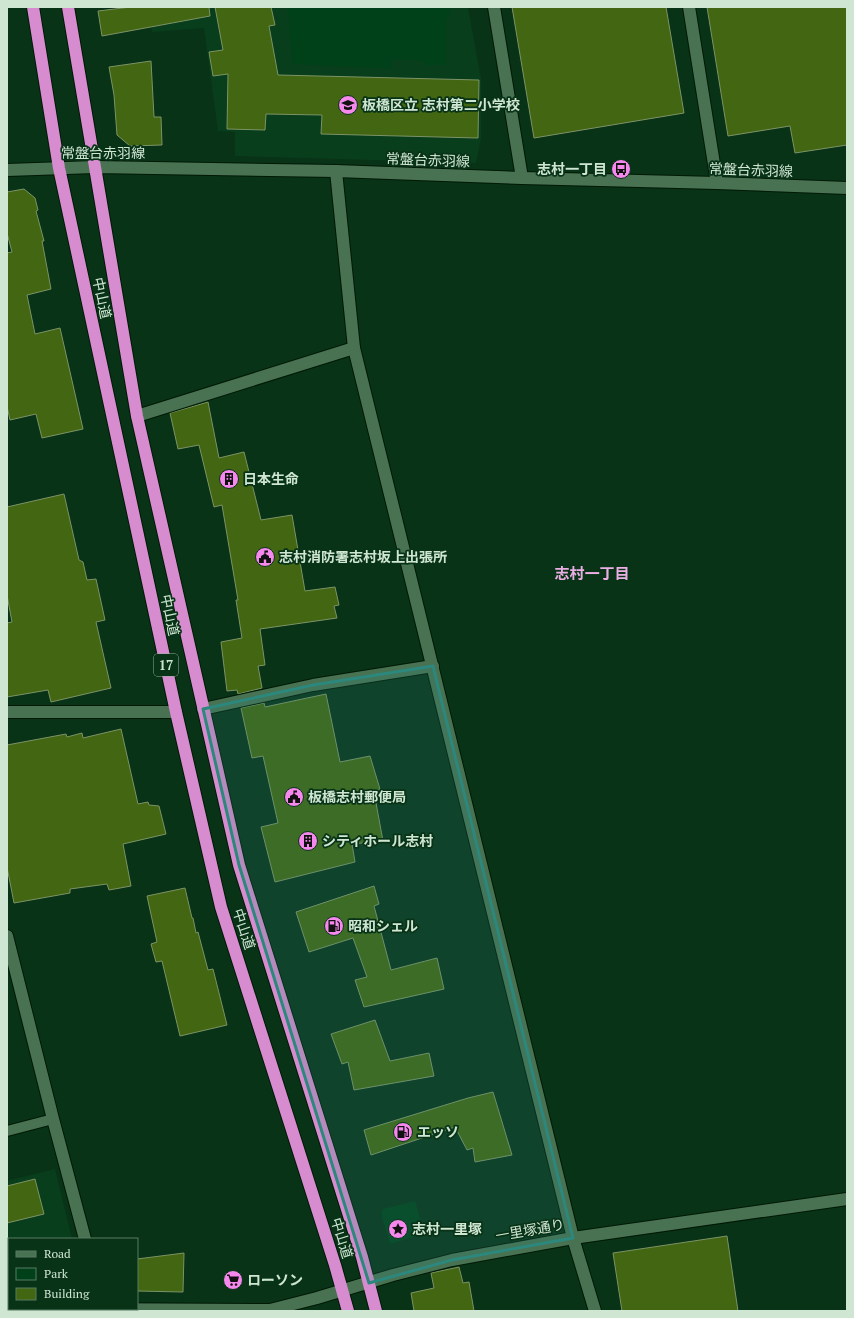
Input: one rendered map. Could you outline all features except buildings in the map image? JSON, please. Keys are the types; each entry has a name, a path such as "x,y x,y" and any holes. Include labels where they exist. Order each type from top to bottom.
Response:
{"highway":[{"name":"中山道","path":"33,7 59,168 176,712 222,907 335,1265 348,1311"},
{"name":"中山道","path":"68,7 137,416 239,865 362,1257 376,1311"}],"street":[{"path":"494,7 522,178"},
{"path":"689,7 717,183"},
{"name":"常盤台赤羽線","path":"7,170 95,167 336,171 847,188"},
{"path":"336,171 354,348 573,1238 595,1311"},
{"path":"137,416 354,348"},
{"path":"203,709 313,685 433,666"},
{"path":"7,712 176,712"},
{"path":"7,936 84,1238"},
{"name":"一里塚通り","path":"103,1310 270,1310 452,1260 573,1238 847,1199"}],"lane":[{"path":"7,1131 53,1119"}],"highlighted area":[{"path":"433,666 573,1238 452,1260 369,1283 239,865 203,709 313,685"}],"shaded area":[{"name":"板橋区立 志村第二小学校","path":"147,7 468,7 481,79 481,139 476,163 235,156 235,132 218,131 204,28 152,32"},
{"path":"55,1169 72,1238 8,1238 7,1311 7,1181"}],"green space":[{"path":"288,7 452,7 446,22 446,65 424,65 423,61 392,59 391,69 292,64"},
{"path":"415,1201 425,1234 390,1244 381,1214 383,1209"}],"place":[{"name":"板橋区立 志村第二小学校","path":"348,105"},
{"name":"志村一丁目","path":"621,169"},
{"name":"日本生命","path":"229,479"},
{"name":"志村消防署志村坂上出張所","path":"265,557"},
{"name":"板橋志村郵便局","path":"294,797"},
{"name":"シティホール志村","path":"308,841"},
{"name":"昭和シェル","path":"334,926"},
{"name":"エッソ","path":"403,1132"},
{"name":"志村一里塚","path":"398,1229"},
{"name":"ローソン","path":"233,1280"}],"district":[{"name":"志村一丁目","path":"592,574"}]}
